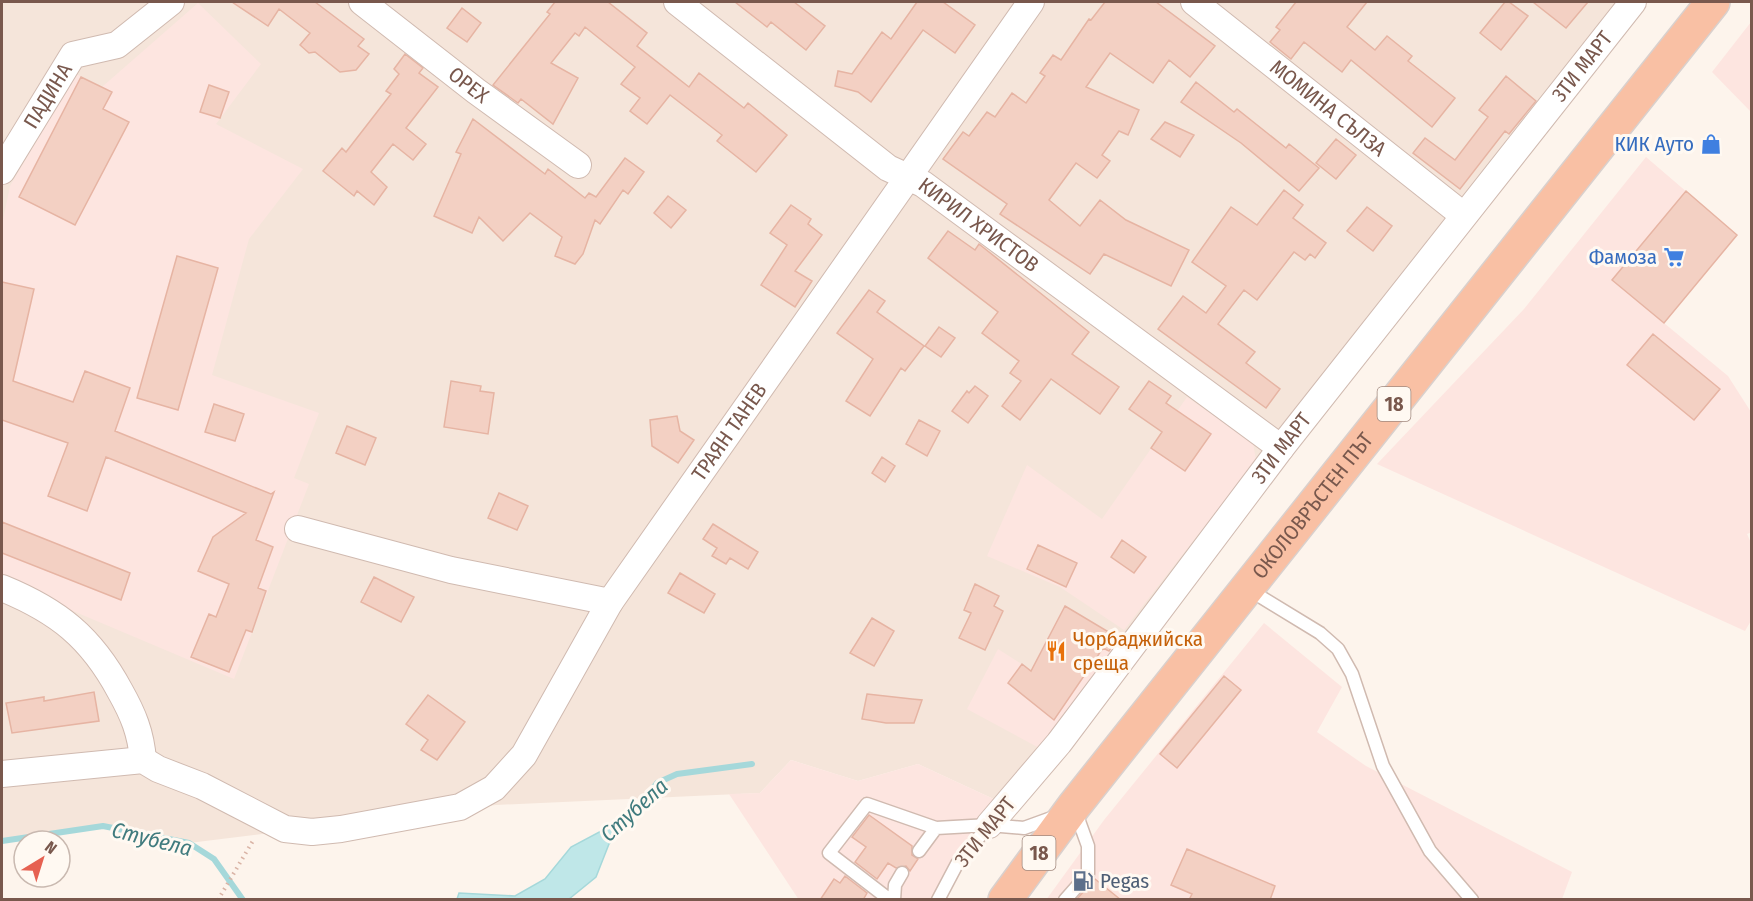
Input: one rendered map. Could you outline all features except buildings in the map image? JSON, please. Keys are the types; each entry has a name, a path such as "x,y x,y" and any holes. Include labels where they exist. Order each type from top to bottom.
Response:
{"highway":[{"name":"ОКОЛОВРЪСТЕН ПЪТ","path":"1005,900 1074,807 1713,2"}],"street":[{"name":"ПАДИНА","path":"2,171 73,55 117,45 171,2"},
{"name":"ОРЕХ","path":"362,2 476,91 578,165"},
{"name":"КИРИЛ ХРИСТОВ","path":"677,2 888,168 923,184 1281,448"},
{"name":"ТРАЯН ТАНЕВ","path":"143,760 158,769 202,786 285,829 312,832 341,829 460,807 494,788 524,755 610,602 1031,2"},
{"name":"МОМИНА СЪЛЗА","path":"1194,2 1463,215"},
{"name":"3ТИ МАРТ","path":"989,825 1059,743 1281,448 1633,2"},
{"path":"298,529 451,570 610,602"},
{"path":"2,588 34,601 56,614 106,664 136,721 143,760 2,774"}],"lane":[{"path":"1247,589 1320,633 1338,649 1352,674 1383,766 1430,851 1472,900"},
{"path":"902,873 895,885 892,900 829,853 867,804 936,828 989,825 1024,828 1046,821 1074,807 1088,846 1088,874 1065,900"},
{"name":"3ТИ МАРТ","path":"938,900 957,864 989,825"},
{"path":"919,851 936,828"}],"path":[{"path":"218,900 265,820"}],"shaded area":[{"path":"2,2 1639,2 1000,802 918,764 858,781 791,760 760,793 496,805 189,843 103,826 72,831 12,829 12,840 2,841"},
{"path":"198,3 261,64 216,124 303,169 249,239 212,375 319,413 294,478 309,484 234,679 2,581 2,225 10,186 76,74 102,87"},
{"path":"1751,22 1751,112 1712,72"},
{"path":"1646,157 1737,235 1664,323 1728,376 1751,412 1752,532 1747,534 1751,543 1752,619 1745,631 1377,464 1524,309"},
{"path":"1187,397 1253,443 1256,460 1124,630 1060,587 987,556 1027,465 1102,519"},
{"path":"1064,606 1124,641 1041,749 967,709 998,649 1031,670"},
{"path":"1264,623 1342,687 1317,732 1366,766 1572,872 1562,899 1046,900 1104,820"},
{"path":"791,760 858,781 918,764 1000,802 955,856 931,899 799,900 729,794 760,793"}],"water":[{"path":"637,812 609,844 596,877 569,899 457,899 459,893 515,896 545,879 571,847"}],"waterway":[{"name":"Стубела","path":"631,816 657,783 677,774 752,764"},
{"name":"Стубела","path":"2,841 103,826 189,843 214,859 243,900"}],"place":[{"name":"КИК Ауто","path":"1711,144"},
{"name":"Фамоза","path":"1674,257"},
{"name":"Чорбаджийска среща","path":"1056,651"},
{"name":"Pegas","path":"1083,881"}]}
